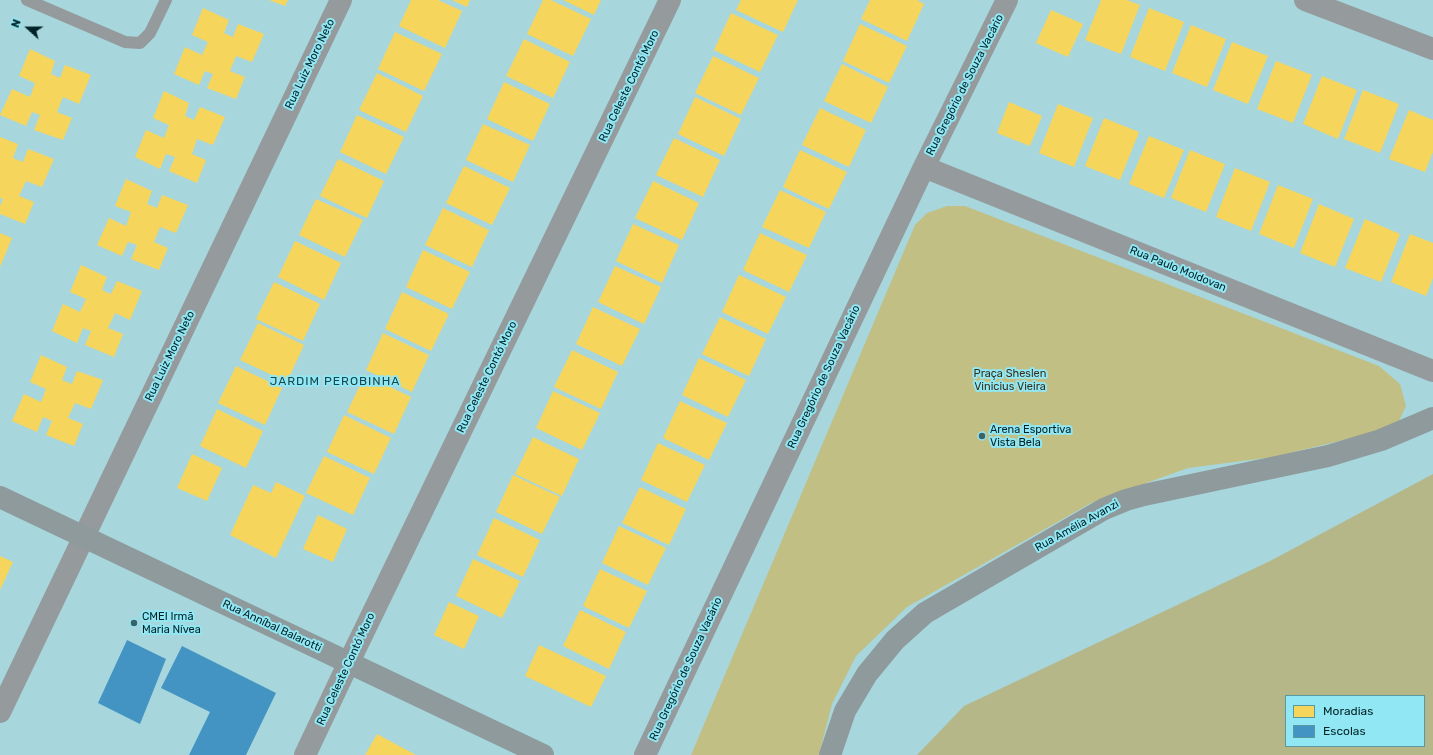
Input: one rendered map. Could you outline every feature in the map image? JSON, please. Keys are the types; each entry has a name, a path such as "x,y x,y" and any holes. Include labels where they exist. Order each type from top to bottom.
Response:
{"street":[{"name":"Rua Luiz Moro Neto","path":"0,712 341,0"},
{"name":"Rua Celeste Contó Moro","path":"305,755 670,0"},
{"name":"Rua Gregório de Souza Vacário","path":"645,755 924,167 1007,0"},
{"path":"1305,0 1433,49"},
{"name":"Rua Paulo Moldovan","path":"924,167 1433,371"},
{"name":"Rua Amélia Avanzi","path":"830,755 845,711 867,674 895,640 924,614 1104,509 1126,500 1144,495 1328,456 1380,440 1433,418"},
{"name":"Rua Anníbal Balarotti","path":"0,497 543,755"}],"lane":[{"path":"28,0 125,42 140,42 150,33 166,0"}],"green space":[{"name":"Praça Sheslen Vinicius Vieira","path":"947,206 965,206 1379,366 1400,384 1406,406 1399,421 1377,432 1273,457 1188,468 1091,503 907,607 856,656 832,704 819,755 691,755 915,225 927,213"},
{"path":"1433,474 1433,755 917,755 964,706 1270,561"}],"building: Moradias":[{"path":"269,0 288,0 285,6"},
{"path":"411,0 438,0 462,11 445,48 399,26"},
{"path":"452,0 470,0 467,7"},
{"path":"543,0 551,0 591,19 573,56 527,34"},
{"path":"563,0 601,0 594,15"},
{"path":"741,0 798,0 783,32 736,10"},
{"path":"870,0 917,0 924,4 907,41 861,19"},
{"path":"1101,0 1127,0 1140,5 1121,54 1085,40"},
{"path":"203,8 229,20 224,33 233,37 238,24 264,34 252,62 236,56 230,71 245,77 236,99 207,88 213,74 205,71 199,85 174,74 185,47 202,55 208,42 192,35"},
{"path":"1149,8 1184,22 1165,71 1130,57"},
{"path":"1051,10 1083,24 1068,57 1036,43"},
{"path":"731,13 778,35 760,72 714,50"},
{"path":"860,24 907,46 889,83 843,61"},
{"path":"1191,25 1226,39 1207,87 1172,73"},
{"path":"395,32 442,54 424,91 378,69"},
{"path":"524,39 570,62 553,98 506,76"},
{"path":"1232,42 1268,56 1248,104 1213,90"},
{"path":"30,49 55,61 51,74 60,78 65,65 91,75 79,104 63,97 57,112 72,118 63,140 34,130 40,115 32,112 26,126 0,115 12,89 30,97 35,83 19,76"},
{"path":"713,56 759,78 741,115 695,93"},
{"path":"1276,61 1312,75 1293,123 1257,109"},
{"path":"842,64 888,87 871,123 824,101"},
{"path":"377,73 423,96 406,132 359,110"},
{"path":"1322,76 1357,90 1338,139 1303,124"},
{"path":"504,82 550,104 533,141 487,119"},
{"path":"1363,90 1399,104 1380,153 1344,139"},
{"path":"164,91 189,103 185,116 194,120 200,107 225,117 213,145 197,139 192,154 206,160 197,183 169,171 175,157 166,154 160,169 135,157 146,130 164,138 169,125 153,118"},
{"path":"695,97 741,119 724,156 678,134"},
{"path":"1009,102 1042,116 1030,146 997,133"},
{"path":"1058,104 1093,118 1074,167 1039,153"},
{"path":"820,108 866,130 849,167 802,145"},
{"path":"1409,110 1433,120 1433,152 1425,172 1389,159"},
{"path":"357,115 404,137 386,174 340,152"},
{"path":"1104,118 1139,132 1120,180 1085,166"},
{"path":"483,124 530,145 513,182 466,160"},
{"path":"1149,136 1184,150 1164,198 1129,184"},
{"path":"0,137 18,144 13,158 23,162 28,149 54,159 42,187 26,181 19,196 34,202 25,224 0,214 0,206 3,199 0,198"},
{"path":"674,138 720,160 703,197 656,175"},
{"path":"800,150 847,172 829,209 783,187"},
{"path":"1190,150 1225,164 1206,212 1171,198"},
{"path":"338,159 384,181 367,218 320,196"},
{"path":"464,166 510,188 492,225 446,203"},
{"path":"1235,168 1270,182 1251,231 1216,217"},
{"path":"126,179 152,191 147,204 157,208 162,195 188,205 176,233 160,227 154,242 168,248 159,270 131,259 137,245 128,242 122,256 97,245 109,218 126,226 131,212 115,206"},
{"path":"653,181 699,203 682,240 635,218"},
{"path":"1278,185 1313,199 1294,248 1259,234"},
{"path":"780,190 826,212 809,248 762,227"},
{"path":"316,199 363,220 345,257 299,235"},
{"path":"1319,204 1354,219 1335,267 1300,253"},
{"path":"443,208 489,230 472,267 425,245"},
{"path":"1365,219 1400,234 1381,282 1345,268"},
{"path":"633,224 679,245 662,283 616,261"},
{"path":"0,233 12,238 0,267"},
{"path":"760,233 807,255 789,292 743,270"},
{"path":"1410,234 1433,243 1433,278 1426,296 1391,282"},
{"path":"295,241 341,263 324,300 278,277"},
{"path":"423,250 470,272 452,309 406,287"},
{"path":"81,265 107,277 102,290 111,294 117,281 142,291 130,320 115,313 108,328 123,334 114,357 85,345 91,331 83,328 77,343 52,331 63,304 80,312 86,299 70,292"},
{"path":"615,266 661,287 644,324 598,302"},
{"path":"739,275 786,297 768,334 722,312"},
{"path":"274,282 320,304 303,341 256,319"},
{"path":"402,292 449,314 431,351 385,329"},
{"path":"593,307 640,329 622,366 576,344"},
{"path":"720,317 766,339 749,376 702,354"},
{"path":"258,323 304,345 287,382 240,360"},
{"path":"383,333 429,355 412,392 366,370"},
{"path":"572,350 618,372 601,409 554,387"},
{"path":"41,355 67,367 62,380 72,384 77,371 103,380 91,409 75,403 68,418 83,424 74,446 46,435 52,421 43,417 37,432 12,421 24,394 41,402 46,389 30,382"},
{"path":"699,358 746,380 728,417 682,395"},
{"path":"236,366 282,388 265,425 218,403"},
{"path":"365,375 411,397 394,434 347,412"},
{"path":"553,391 600,413 582,450 536,428"},
{"path":"680,401 727,423 709,460 663,438"},
{"path":"217,409 263,431 246,468 200,446"},
{"path":"344,415 391,438 374,474 327,452"},
{"path":"533,437 579,459 562,496 515,474"},
{"path":"658,443 705,465 687,502 641,480"},
{"path":"192,454 222,468 207,501 177,488"},
{"path":"324,456 370,478 353,515 306,493"},
{"path":"513,475 560,497 542,534 496,512"},
{"path":"276,482 305,496 276,558 230,535 253,485 271,493"},
{"path":"640,487 686,509 669,545 622,523"},
{"path":"318,515 347,529 333,562 303,549"},
{"path":"494,518 540,540 523,577 477,555"},
{"path":"619,526 666,548 648,585 602,563"},
{"path":"0,556 13,562 0,590"},
{"path":"473,559 520,581 502,618 456,596"},
{"path":"600,569 647,591 629,628 583,606"},
{"path":"449,602 479,616 464,649 434,635"},
{"path":"580,610 626,632 609,669 563,646"},
{"path":"539,645 606,676 591,707 525,676"},
{"path":"377,734 416,755 365,755"}],"building: Escolas":[{"path":"127,640 166,659 140,724 98,703"},
{"path":"182,646 276,693 246,755 189,755 210,712 161,688"}],"place":[{"name":"Arena Esportiva Vista Bela","path":"982,436"},
{"name":"CMEI Irmã Maria Nívea","path":"134,623"}],"district":[{"name":"JARDIM PEROBINHA","path":"335,382"}]}
